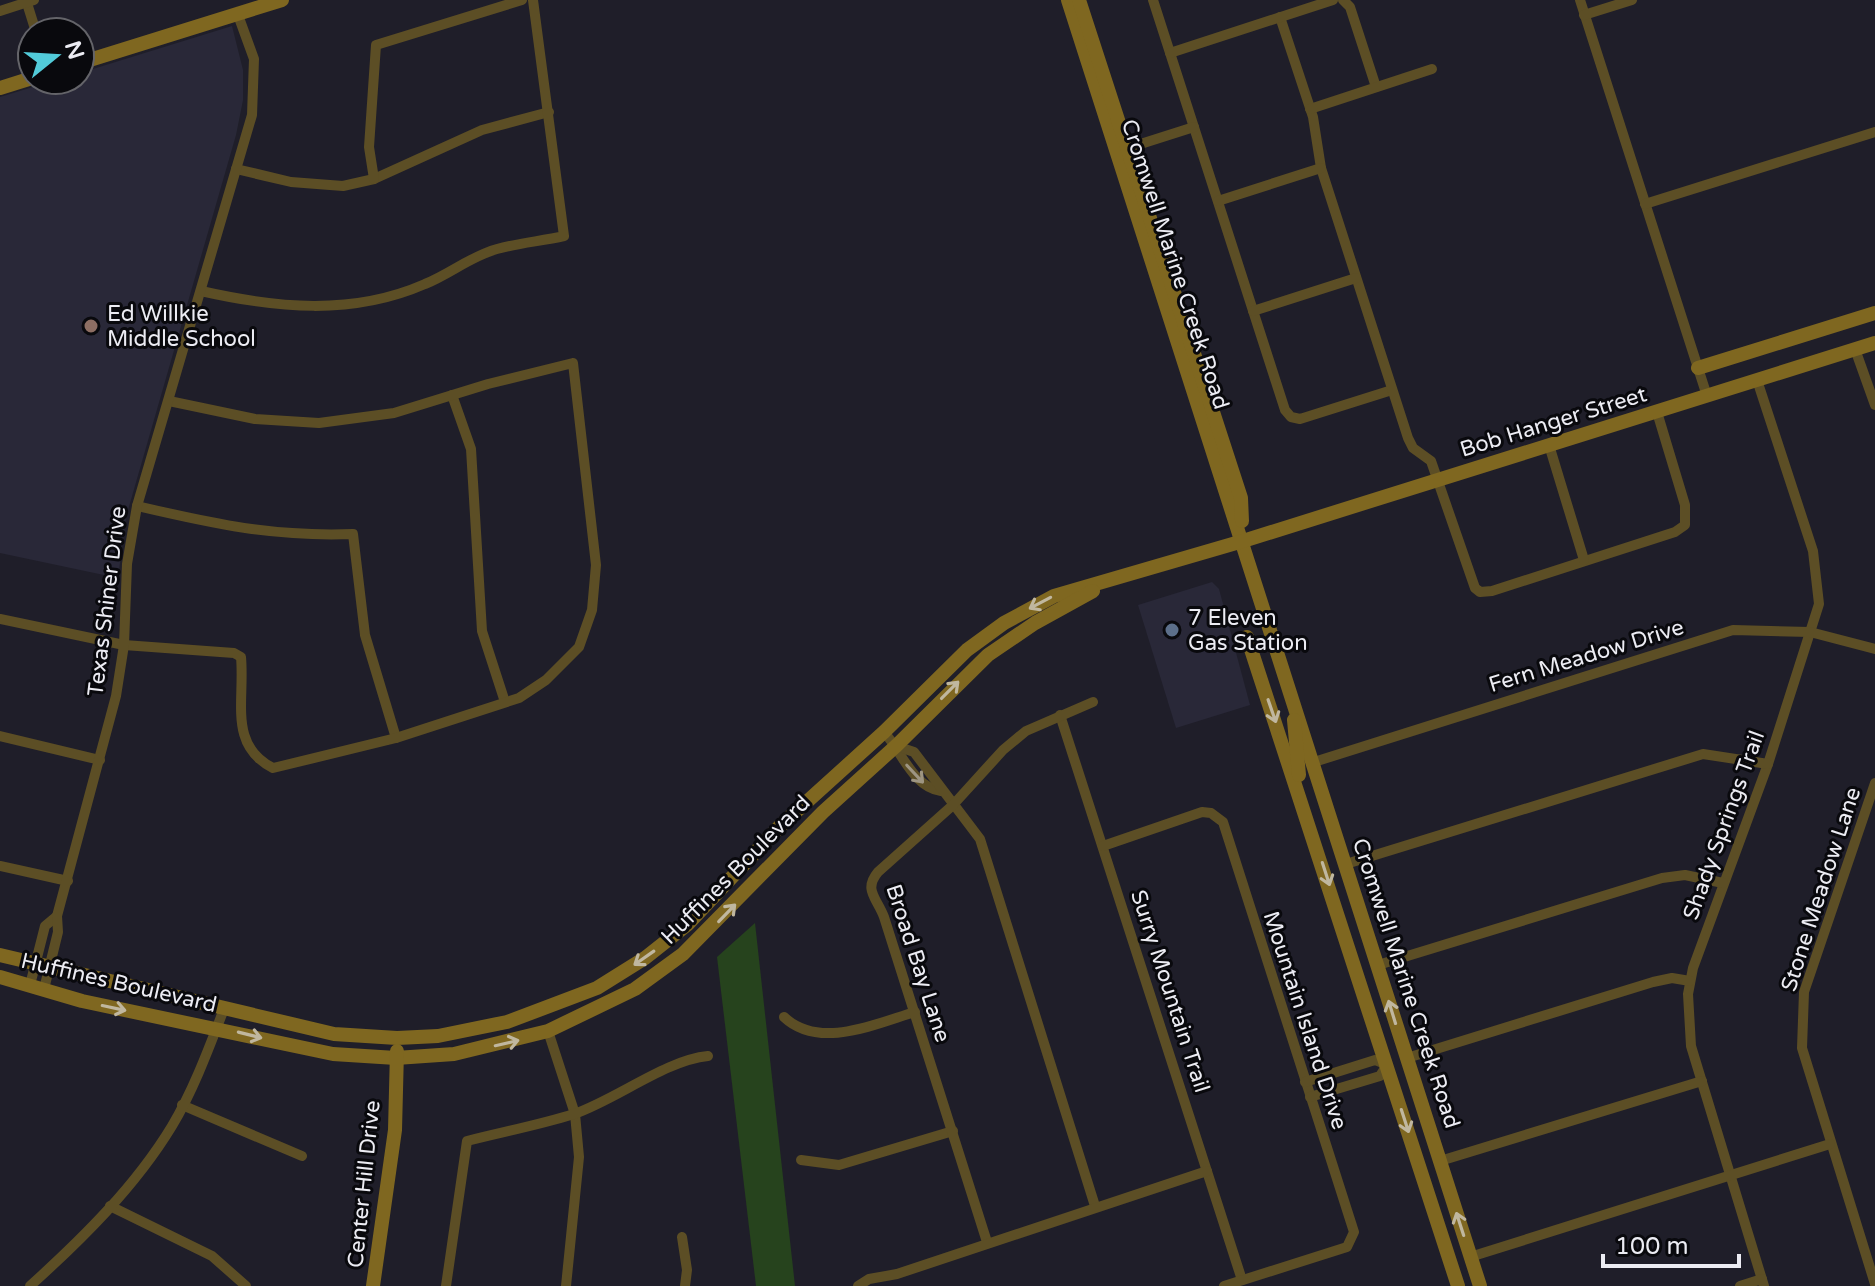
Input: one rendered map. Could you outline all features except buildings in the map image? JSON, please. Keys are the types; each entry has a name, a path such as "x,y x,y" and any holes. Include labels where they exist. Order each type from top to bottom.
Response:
{"main road":[{"path":"96,58 282,0"},
{"name":"Cromwell Marine Creek Road","path":"1068,0 1480,1286"},
{"name":"Cromwell Marine Creek Road","path":"1079,0 1241,498 1243,541"},
{"path":"1698,368 1875,313"},
{"name":"Bob Hanger Street","path":"1243,541 1875,343"},
{"name":"Huffines Boulevard","path":"0,955 90,979 334,1034 397,1038 470,1032 507,1022 597,988 645,958 688,924 789,818 884,732 967,650 1004,623 1054,596 1243,541"},
{"name":"Huffines Boulevard","path":"0,977 82,1001 217,1027 318,1052 396,1058 454,1054 512,1043 548,1031 635,989 683,954 823,812 896,746 988,655 1035,623 1114,579"},
{"name":"Cromwell Marine Creek Road","path":"1247,637 1458,1286"},
{"name":"Cromwell Marine Creek Road","path":"1292,694 1302,800"},
{"name":"Center Hill Drive","path":"373,1286 395,1130 397,1038"},
{"path":"1387,1065 1407,1058"}],"street":[{"path":"374,179 369,147 376,45 522,0"},
{"path":"201,291 262,305 311,309 369,301 425,284 497,249 564,236 533,0"},
{"path":"1153,0 1285,410 1291,417 1300,419 1392,390"},
{"path":"1170,53 1333,0"},
{"path":"1343,0 1350,7 1376,87"},
{"path":"1580,0 1707,396"},
{"path":"1584,15 1632,0"},
{"path":"0,11 29,1"},
{"name":"Texas Shiner Drive","path":"37,987 42,967 58,932 57,916 116,696 124,645 127,564 137,506 252,115 254,59 238,15"},
{"path":"1280,17 1310,109 1321,168 1409,442 1431,461 1472,584 1480,592 1492,591 1675,532 1685,525 1685,505 1657,412"},
{"path":"1310,109 1432,69"},
{"path":"236,169 291,182 343,186 374,179 482,130 549,112"},
{"path":"1128,148 1194,127"},
{"path":"1645,204 1875,132"},
{"path":"1218,201 1321,168"},
{"path":"1253,311 1356,278"},
{"path":"1855,349 1875,405"},
{"path":"0,619 124,645 234,653 241,657 244,738 254,758 273,768 396,738 519,698 546,680 579,647 592,610 596,565 573,363 394,413 319,423 255,419 169,401"},
{"name":"Shady Springs Trail","path":"1757,380 1813,551 1819,604 1768,764 1690,981 1688,1021 1702,1081 1763,1283"},
{"path":"452,395 471,449 482,631 505,702"},
{"path":"1549,445 1584,560"},
{"path":"137,506 243,531 297,536 353,534 365,635 396,738"},
{"name":"Fern Meadow Drive","path":"1314,762 1733,630 1810,632 1875,649"},
{"name":"Broad Bay Lane","path":"987,1242 915,1012 870,884 878,872 953,805 1003,750 1026,731 1093,702"},
{"name":"Surry Mountain Trail","path":"1060,715 1242,1280"},
{"path":"884,732 896,746 914,752 980,839 1095,1206"},
{"path":"0,736 100,760"},
{"path":"1346,864 1703,754 1768,764"},
{"name":"Stone Meadow Lane","path":"1875,783 1804,992 1802,1048 1875,1284"},
{"name":"Mountain Island Drive","path":"1103,846 1202,812 1218,816 1226,831 1354,1232 1347,1247 1242,1280"},
{"path":"0,866 68,881"},
{"path":"1378,965 1662,878 1685,875 1723,883"},
{"path":"1407,1058 1653,982 1672,978 1690,981"},
{"path":"30,1286 70,1250 110,1206 172,1126 224,1009"},
{"path":"784,1017 795,1027 831,1032 860,1029 915,1012"},
{"path":"548,1031 575,1114 579,1157 566,1286"},
{"path":"446,1286 467,1141 575,1114 643,1083 687,1058 708,1056"},
{"path":"1305,1082 1375,1060 1387,1065 1380,1076 1310,1097"},
{"path":"1440,1161 1702,1081"},
{"path":"182,1105 302,1156"},
{"path":"801,1160 839,1165 953,1131"},
{"path":"1470,1257 1830,1144"},
{"path":"858,1286 869,1279 897,1274 1207,1171"},
{"path":"110,1206 212,1256 246,1286"},
{"path":"682,1237 687,1270 685,1286"},
{"path":"1224,1286 1242,1280"},
{"path":"1740,1286 1763,1283"}],"shaded area":[{"name":"Ed Willkie Middle School","path":"232,26 243,70 243,100 236,135 126,517 118,578 0,553 0,97 16,92 16,96 96,96 96,68"},
{"path":"1212,582 1219,589 1250,705 1176,728 1138,605"}],"green space":[{"path":"755,923 795,1286 756,1286 717,957"}],"place":[{"name":"Ed Willkie Middle School","path":"91,326"},
{"name":"7 Eleven Gas Station","path":"1172,630"}]}
